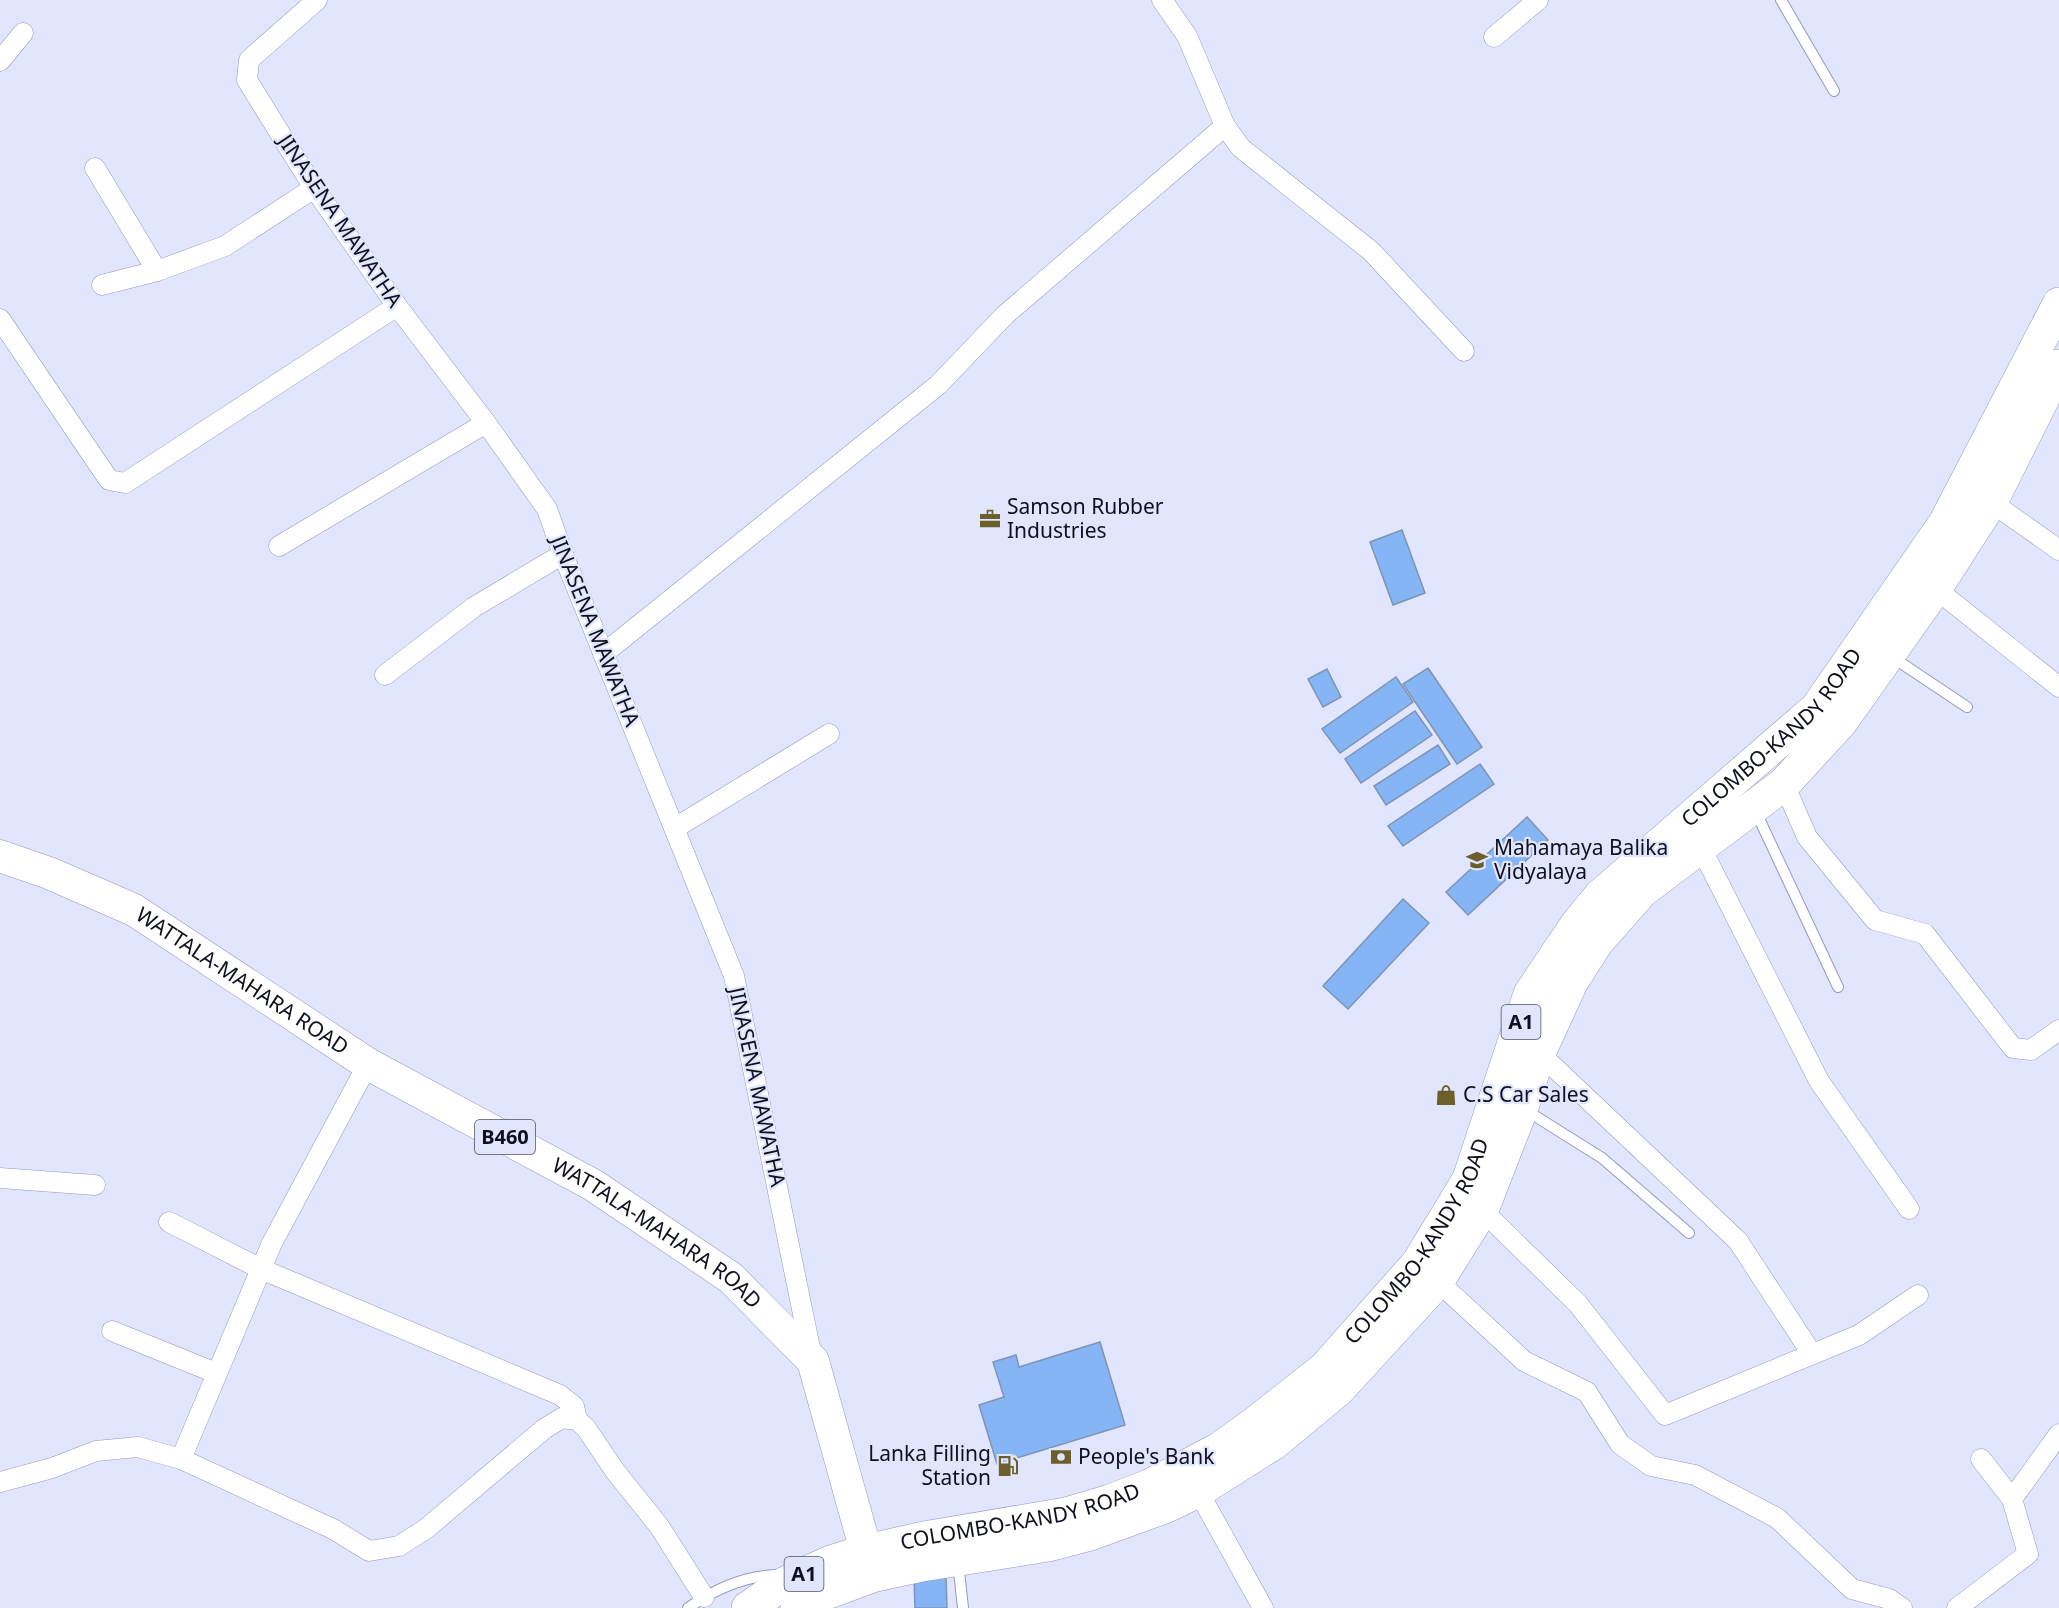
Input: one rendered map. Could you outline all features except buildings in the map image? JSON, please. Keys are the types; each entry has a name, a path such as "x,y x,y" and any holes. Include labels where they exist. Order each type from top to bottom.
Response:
{"highway":[{"name":"COLOMBO-KANDY ROAD","path":"748,1608 777,1587 808,1597 872,1576 958,1559 1048,1545 1090,1534 1167,1506 1198,1491 1274,1443 1338,1390 1428,1273 1482,1210 1522,1107 1539,1053 1571,983 1597,942 1642,891 1784,784 1841,722 1889,655 1924,579 1945,524 2059,304"},
{"name":"COLOMBO-KANDY ROAD","path":"808,1597 831,1562 866,1551 924,1538 1065,1514 1120,1497 1183,1469 1254,1424 1324,1368 1428,1273 1469,1179 1530,994 1577,924 1600,896 1817,708 1991,502 2059,366"}],"main road":[{"name":"WATTALA-MAHARA ROAD","path":"0,856 49,873 134,910 368,1064 594,1185 731,1278 813,1361 866,1551"}],"street":[{"name":"JINASENA MAWATHA","path":"317,0 249,60 247,80 314,188 397,306 548,509 563,554 734,976 813,1361"},
{"path":"1162,0 1187,36 1225,126 1241,148 1371,251 1464,351"},
{"path":"1494,37 1538,0"},
{"path":"0,61 23,33"},
{"path":"603,654 938,385 1005,315 1225,126"},
{"path":"95,168 157,271"},
{"path":"102,285 157,271 225,246 314,188"},
{"path":"0,319 109,480 125,483 397,306"},
{"path":"279,546 486,423"},
{"path":"1991,502 2059,550"},
{"path":"385,675 474,607 563,554"},
{"path":"1924,579 2056,677"},
{"path":"675,828 829,734"},
{"path":"1784,784 1807,837 1875,920 1925,934 2013,1048 2031,1050 2059,1030"},
{"path":"1701,848 1819,1081 1909,1209"},
{"path":"1539,1053 1738,1241 1812,1354"},
{"path":"181,1459 272,1243 368,1064"},
{"path":"0,1178 95,1185"},
{"path":"1482,1210 1578,1304 1665,1415 1858,1335 1918,1295"},
{"path":"169,1222 261,1269 560,1395 574,1407 577,1420 596,1440 615,1471 659,1526 696,1603"},
{"path":"1428,1273 1524,1361 1587,1392 1620,1444 1651,1466 1695,1475 1777,1518 1852,1589 1889,1599 1902,1608"},
{"path":"112,1331 216,1373"},
{"path":"0,1482 52,1468 96,1451 138,1447 181,1459 333,1529 369,1551 399,1546 427,1528 544,1429 562,1418 577,1420"},
{"path":"2012,1499 2059,1434"},
{"path":"1957,1608 2028,1554 2012,1499 1981,1459"},
{"path":"1198,1491 1263,1608"}],"lane":[{"path":"1781,0 1834,91"},
{"path":"1889,655 1967,707"},
{"path":"1754,807 1838,987"},
{"path":"1522,1107 1602,1158 1689,1233"},
{"path":"958,1559 963,1608"},
{"path":"696,1603 730,1585 764,1575 808,1597"}],"place":[{"name":"Samson Rubber Industries","path":"990,519"},
{"name":"Mahamaya Balika Vidyalaya","path":"1477,860"},
{"name":"C.S Car Sales","path":"1446,1095"},
{"name":"People's Bank","path":"1061,1457"},
{"name":"Lanka Filling Station","path":"1008,1466"}]}
